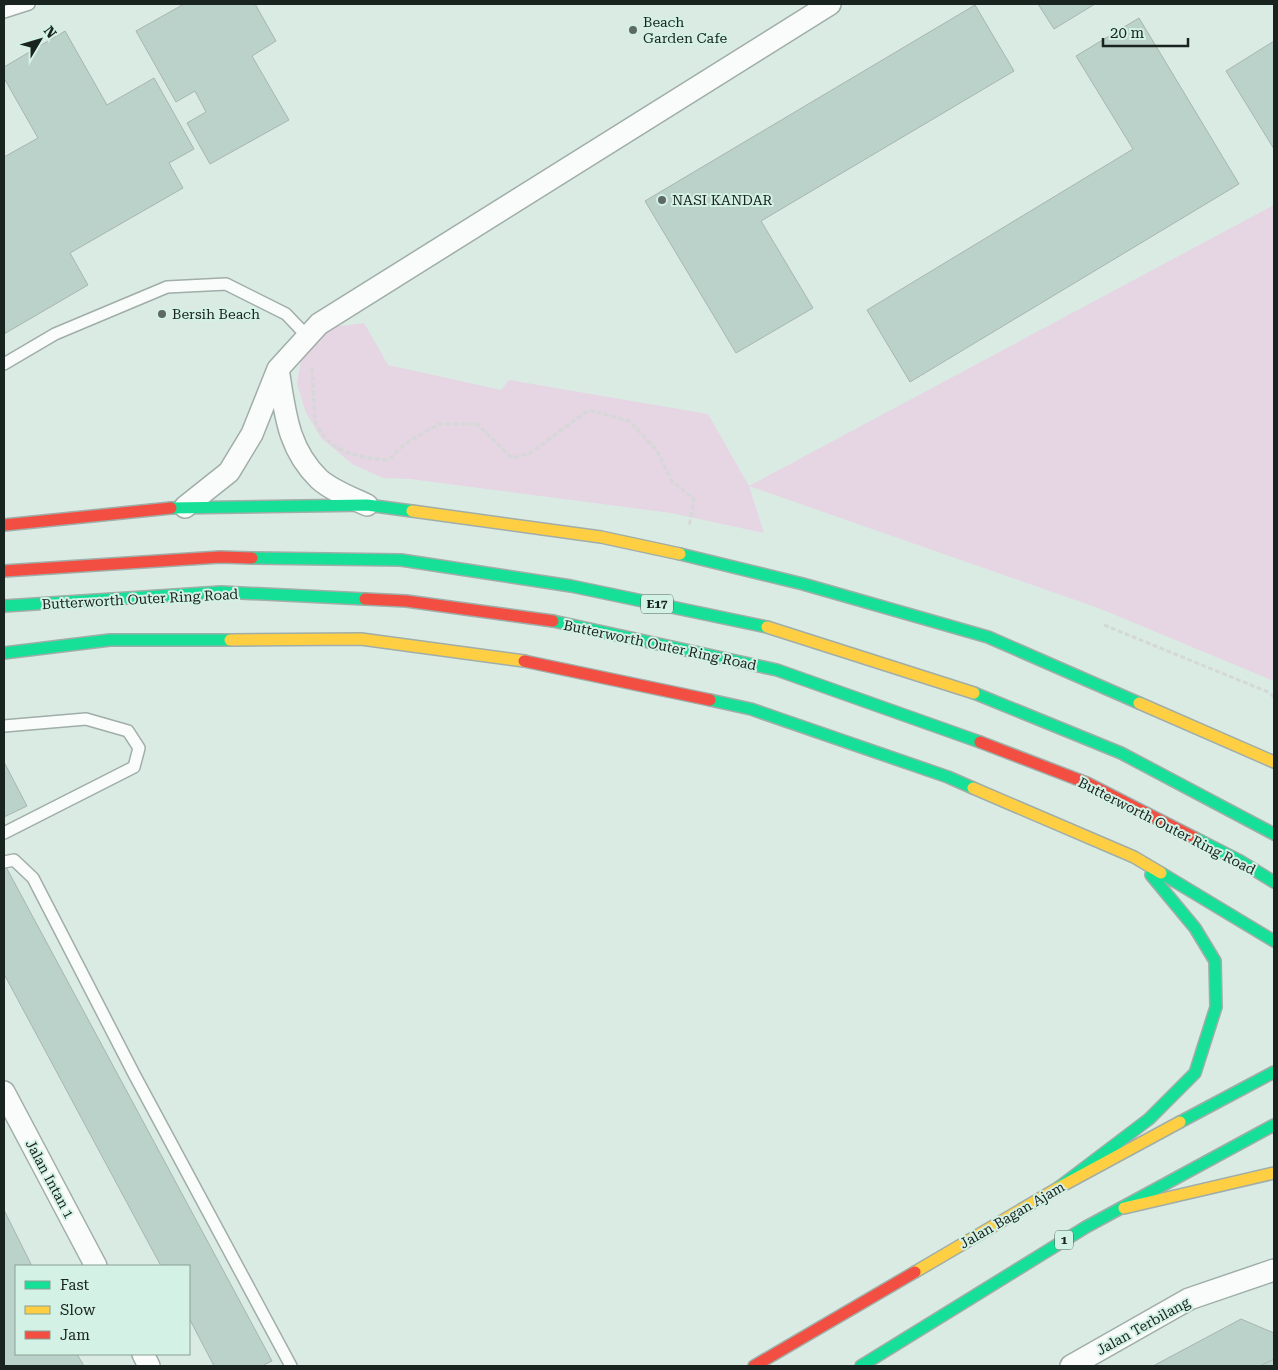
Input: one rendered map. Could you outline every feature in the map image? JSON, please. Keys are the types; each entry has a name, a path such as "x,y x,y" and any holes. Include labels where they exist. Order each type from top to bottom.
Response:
{"main road":[{"path":"4,525 185,507 367,505 602,538 684,555 803,584 988,637 1271,761"},
{"name":"E17","path":"4,571 220,557 401,560 571,586 756,624 956,685 1121,753 1273,833"},
{"name":"Butterworth Outer Ring Road","path":"4,606 221,592 406,600 564,623 777,670 928,722 1087,782 1240,861 1274,882"},
{"path":"4,653 110,640 361,639 535,662 751,709 948,777 1134,857 1274,941"},
{"path":"1058,1188 1149,1119 1195,1073 1216,1007 1214,961 1195,928 1134,857"},
{"name":"Jalan Bagan Ajam","path":"754,1366 1058,1188 1274,1072"},
{"name":"1","path":"861,1366 1086,1227 1274,1126"},
{"path":"1124,1208 1274,1173"}],"street":[{"path":"185,507 229,472 252,434 278,369 319,324 830,4"},
{"path":"278,369 289,432 304,458 320,480 367,505"},
{"name":"Jalan Intan 1","path":"4,1092 95,1265"},
{"name":"Jalan Terbilang","path":"1070,1366 1189,1299 1274,1271"}],"lane":[{"path":"4,12 29,4"},
{"path":"4,364 55,334 167,287 226,284 286,314 308,335"},
{"path":"4,726 86,719 128,731 139,748 134,767 4,833"},
{"path":"4,862 14,860 33,878 134,1074 291,1366"}],"path":[{"path":"308,335 316,422 334,447 358,457 388,460 406,443 439,424 477,424 512,458 530,453 589,410 629,421 656,449 672,481 694,499 684,555"},
{"path":"1104,625 1268,692 1274,697"}],"shaded area":[{"path":"1274,205 1274,681 1098,608 749,486"},
{"path":"364,323 388,365 501,390 509,380 708,414 749,486 764,533 671,513 410,479 383,478 352,464 321,438 306,413 297,384 302,354 317,329"}],"building":[{"path":"184,4 255,4 276,41 252,56 289,120 210,164 187,123 206,112 195,91 176,102 136,31"},
{"path":"1038,4 1095,4 1054,29"},
{"path":"975,5 1014,71 761,221 813,308 736,353 645,201"},
{"path":"1139,18 1239,184 910,382 867,310 1133,149 1076,56"},
{"path":"65,31 107,105 154,78 194,149 169,163 183,188 70,253 88,285 4,334 4,157 38,138 4,78 4,67"},
{"path":"1274,41 1274,149 1226,71"},
{"path":"4,762 27,806 4,817"},
{"path":"6,867 272,1361 262,1366 214,1366 190,1320 190,1265 160,1265 4,974 4,868"},
{"path":"4,1210 32,1265 15,1265 15,1355 78,1355 84,1366 4,1366"},
{"path":"1241,1319 1274,1333 1274,1366 1153,1366"},
{"path":"1274,1359 1274,1366 1260,1366"}],"traffic: fast":[{"path":"171,508 367,505 412,511"},
{"path":"680,554 803,584 988,637 1139,703"},
{"path":"252,558 401,560 571,586 767,627"},
{"path":"4,606 221,592 365,599"},
{"path":"553,621 777,670 980,742"},
{"path":"4,653 110,640 230,640"},
{"path":"974,693 1121,753 1274,834"},
{"path":"710,700 751,709 948,777 973,788"},
{"path":"1195,838 1240,861 1274,882"},
{"path":"1161,873 1274,941"},
{"path":"1058,1188 1149,1119 1195,1073 1216,1007 1215,961 1195,928 1151,875"},
{"path":"1180,1122 1274,1072"},
{"path":"861,1366 1086,1227 1274,1125"}],"traffic: slow":[{"path":"412,511 601,537 680,554"},
{"path":"767,627 974,693"},
{"path":"230,640 361,639 524,661"},
{"path":"1139,703 1274,762"},
{"path":"973,788 1134,857 1161,873"},
{"path":"915,1272 1058,1188 1180,1122"},
{"path":"1124,1208 1274,1173"}],"traffic: jam":[{"path":"4,525 171,508"},
{"path":"4,571 220,557 252,558"},
{"path":"365,599 406,601 553,621"},
{"path":"524,661 710,700"},
{"path":"980,742 1087,783 1195,838"},
{"path":"754,1366 915,1272"}],"place":[{"name":"Beach Garden Cafe","path":"633,30"},
{"name":"NASI KANDAR","path":"662,200"},
{"name":"Bersih Beach","path":"162,314"}]}
